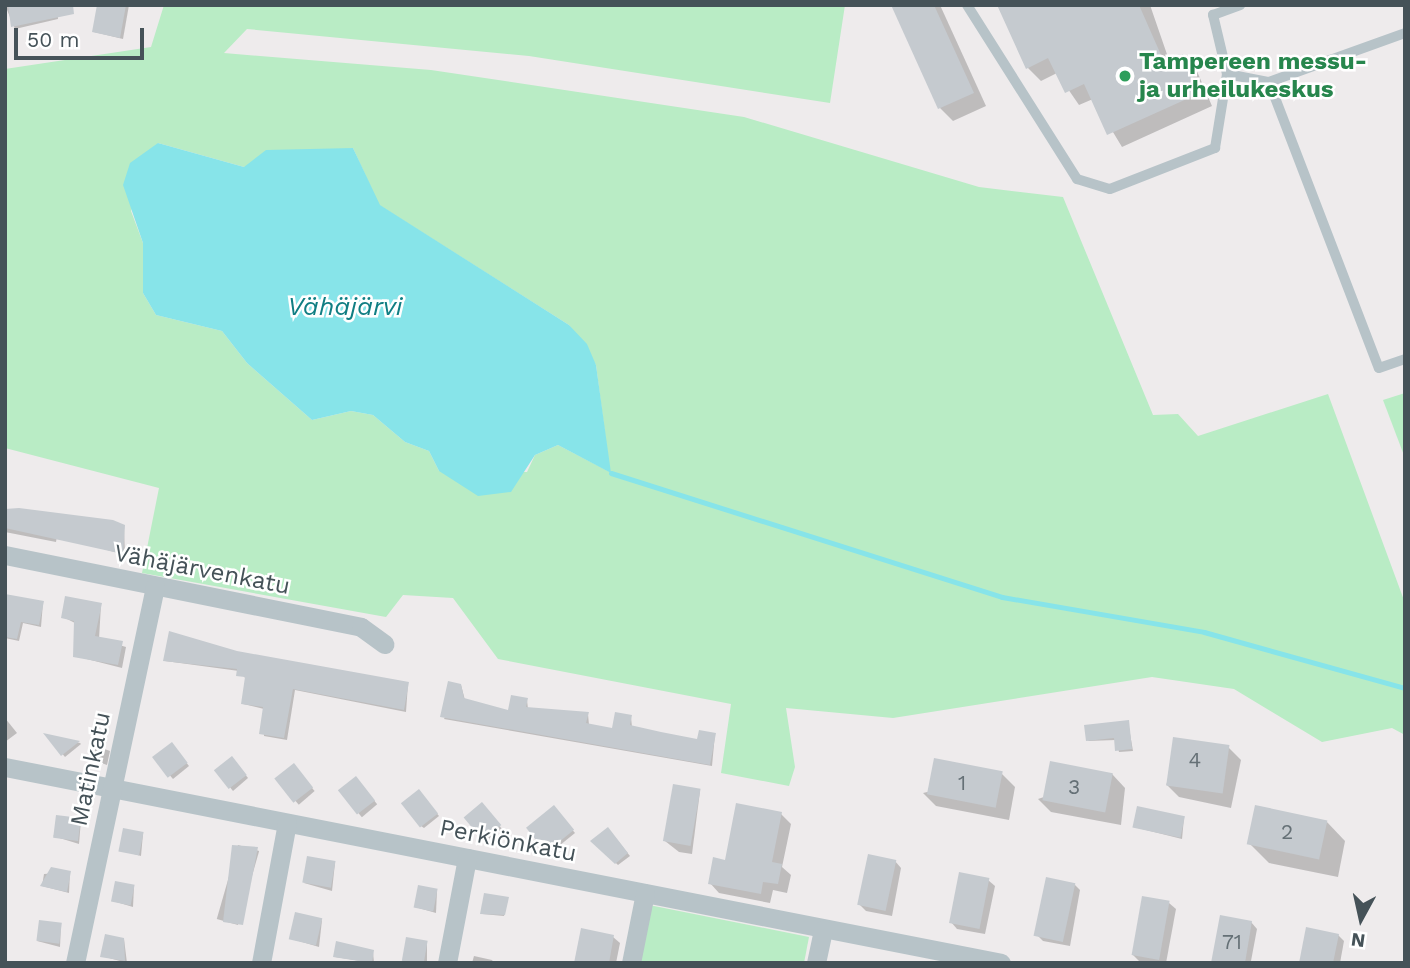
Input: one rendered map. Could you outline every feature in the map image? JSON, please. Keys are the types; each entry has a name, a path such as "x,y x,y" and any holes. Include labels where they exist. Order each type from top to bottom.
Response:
{"street":[{"name":"Vähäjärvenkatu","path":"5,555 361,627 384,644"},
{"name":"Matinkatu","path":"75,963 155,586"},
{"name":"Perkiönkatu","path":"5,767 1000,963"},
{"path":"261,963 287,823"},
{"path":"447,963 467,859"},
{"path":"631,963 645,893"},
{"path":"816,963 822,930"}],"lane":[{"path":"967,5 1077,179 1110,188 1215,148 1227,74 1213,15 1240,5"},
{"path":"1227,74 1269,82 1405,33"},
{"path":"1269,82 1379,368 1405,359"}],"green space":[{"path":"164,5 845,5 830,103 529,56 247,29 224,53 431,70 744,117 979,187 1063,197 1153,415 1178,414 1198,436 1328,394 1405,603 1405,735 1392,728 1322,742 1234,689 1152,677 893,718 786,708 795,767 789,786 721,773 731,704 498,659 453,598 403,595 386,617 142,573 159,488 5,448 5,69 151,47","holes":["158,143 244,167 353,148 379,205 569,325 596,365 610,472 558,445 535,455 527,472 439,471 429,451 405,442 373,415 351,411 312,420 247,363 222,331 156,315 143,293 143,243 131,211"]},
{"path":"1405,393 1405,458 1383,400"},
{"path":"649,905 809,937 804,963 637,963"}],"water":[{"name":"Vähäjärvi","path":"158,143 244,167 266,150 353,148 380,205 569,325 587,344 596,365 611,473 558,445 535,455 511,492 478,496 439,471 429,451 405,442 373,415 351,411 312,420 247,363 222,331 156,315 143,293 143,243 123,185 130,163"}],"building":[{"path":"8,5 73,5 74,14 11,27"},
{"path":"97,5 126,5 120,38 92,32"},
{"path":"891,5 934,5 974,93 938,109"},
{"name":"Tampereen messu- ja urheilukeskus","path":"997,5 1139,5 1165,64 1183,54 1200,93 1107,135 1084,84 1065,93 1048,58 1026,69"},
{"path":"19,508 113,520 125,525 123,554 5,528 5,509"},
{"path":"5,594 44,601 39,625 21,622 17,639 5,637"},
{"path":"65,596 102,603 95,636 123,641 118,665 73,657 74,621 61,618"},
{"path":"169,631 237,651 409,682 404,710 293,689 284,738 259,734 263,707 241,704 245,677 236,676 237,669 163,661"},
{"path":"448,681 461,684 464,698 508,710 511,695 528,698 526,707 589,712 586,723 612,728 615,712 632,715 630,725 661,732 697,739 699,730 716,733 710,765 440,717"},
{"path":"1129,720 1132,749 1115,751 1114,738 1086,741 1084,725"},
{"path":"43,733 80,741 61,756"},
{"path":"1173,737 1229,745 1223,793 1166,786"},
{"path":"172,742 188,763 168,778 152,757"},
{"path":"232,756 247,775 229,789 214,770"},
{"path":"934,758 1003,771 996,808 927,794"},
{"path":"1050,761 1113,773 1105,812 1042,800"},
{"path":"294,763 313,787 293,803 274,778"},
{"path":"356,776 375,800 357,815 338,790"},
{"path":"673,784 701,789 691,846 663,841"},
{"path":"419,789 438,813 420,828 401,803"},
{"path":"482,802 501,825 483,840 464,817"},
{"path":"736,803 782,812 772,862 782,864 778,884 763,882 761,894 708,884 713,857 725,860"},
{"path":"554,805 574,830 546,853 526,828"},
{"path":"1255,805 1327,820 1319,860 1247,844"},
{"path":"1137,806 1185,816 1180,838 1132,828"},
{"path":"56,815 81,818 78,841 53,838"},
{"path":"608,827 628,853 615,864 590,841"},
{"path":"123,828 144,832 139,856 118,852"},
{"path":"232,845 258,847 243,925 223,922"},
{"path":"868,854 896,860 886,911 857,905"},
{"path":"307,856 336,861 331,888 302,883"},
{"path":"51,867 71,871 67,892 40,886"},
{"path":"959,872 989,878 980,929 949,923"},
{"path":"1046,877 1075,883 1063,942 1034,936"},
{"path":"115,881 135,885 131,905 111,902"},
{"path":"418,885 438,889 433,911 414,908"},
{"path":"484,893 509,897 505,915 480,914"},
{"path":"1142,896 1170,901 1159,960 1132,955"},
{"path":"295,912 322,918 316,946 289,939"},
{"path":"1220,915 1252,921 1245,963 1211,963"},
{"path":"39,920 62,923 59,944 36,941"},
{"path":"1306,927 1339,934 1333,963 1299,963"},
{"path":"581,928 614,935 609,963 574,963"},
{"path":"105,934 124,938 125,961 100,957"},
{"path":"406,937 428,941 424,963 402,961"},
{"path":"336,941 374,950 372,963 333,957"}],"waterway":[{"path":"611,473 1002,597 1204,632 1405,688"}],"place":[{"name":"Tampereen messu- ja urheilukeskus","path":"1125,76"}]}
